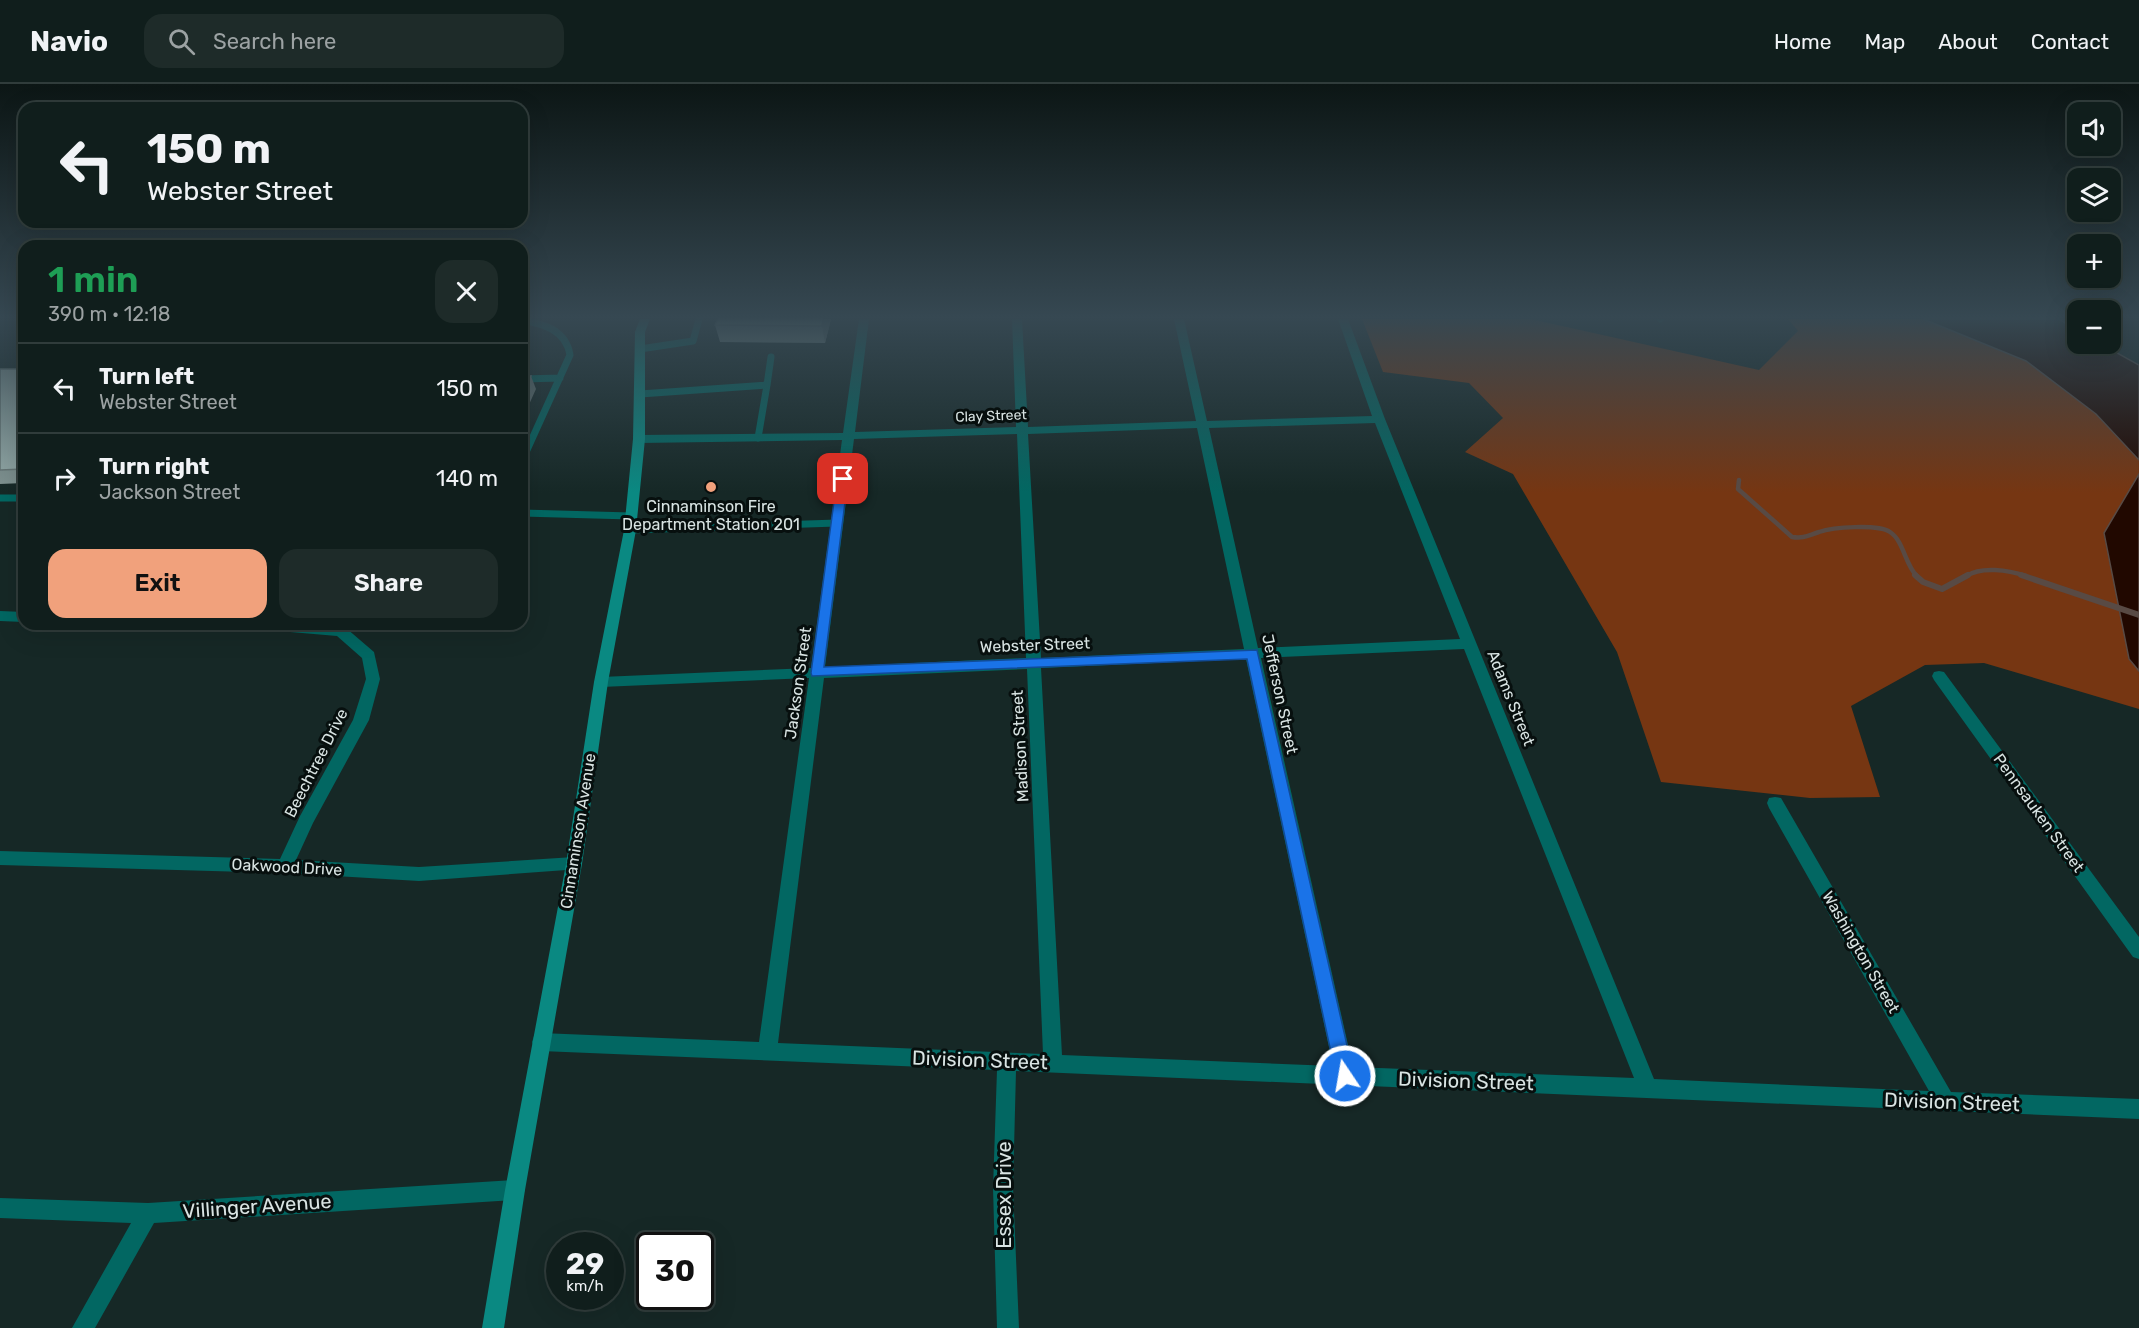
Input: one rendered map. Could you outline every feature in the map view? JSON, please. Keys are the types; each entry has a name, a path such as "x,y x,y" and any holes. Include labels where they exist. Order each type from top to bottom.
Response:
{"main road":[{"name":"Cinnaminson Avenue","path":"493,1328 515,1190 574,864 601,682 631,523 639,439 640,377"}],"street":[{"name":"Jackson Street","path":"766,1052 856,377"},
{"name":"Madison Street","path":"1020,377 1053,1063"},
{"name":"Jefferson Street","path":"1192,377 1345,1076"},
{"name":"Adams Street","path":"1363,377 1648,1089"},
{"name":"Clay Street","path":"639,439 848,436 1379,419"},
{"path":"0,616 18,617"},
{"name":"Beechtree Drive","path":"285,866 306,821 361,720 373,679 369,656 341,631 329,630"},
{"name":"Webster Street","path":"601,682 1470,644"},
{"name":"Pennsauken Street","path":"1939,676 2139,951"},
{"name":"Washington Street","path":"1775,803 1946,1101"},
{"name":"Oakwood Drive","path":"0,858 285,866 419,874 574,864"},
{"name":"Division Street","path":"541,1042 2139,1109"},
{"name":"Essex Drive","path":"1007,1061 1003,1188 1008,1328"},
{"name":"Villinger Avenue","path":"0,1208 148,1213 515,1190"},
{"path":"83,1328 148,1213"}],"lane":[{"path":"758,438 767,377"},
{"path":"528,379 560,378 528,448"},
{"path":"640,394 766,385"},
{"path":"0,498 18,498"},
{"path":"528,514 631,523 837,523"}],"shaded area":[{"path":"1423,377 2047,377 2096,414 2139,460 2139,474 2104,534 2129,659 2139,671 2139,709 1984,663 1925,665 1851,706 1880,797 1810,798 1661,782 1617,652 1513,474 1465,452 1503,418 1469,383"},
{"path":"2047,377 2139,377 2139,460 2096,414"},
{"path":"2139,474 2139,671 2129,659 2104,533"}],"building":[{"path":"0,377 18,377 18,469 0,470"}],"waterway":[{"path":"1739,480 1738,489 1792,537 1855,527 1884,529 1890,532 1895,536 1917,576"},
{"path":"1968,575 1995,570 2026,576"},
{"path":"1915,575 1923,582 1942,589 1968,575"},
{"path":"2021,575 2139,615"}],"place":[{"name":"Cinnaminson Fire Department Station 201","path":"711,487"}],"route":[{"path":"843,479 817,673 1253,654 1345,1076"}]}
